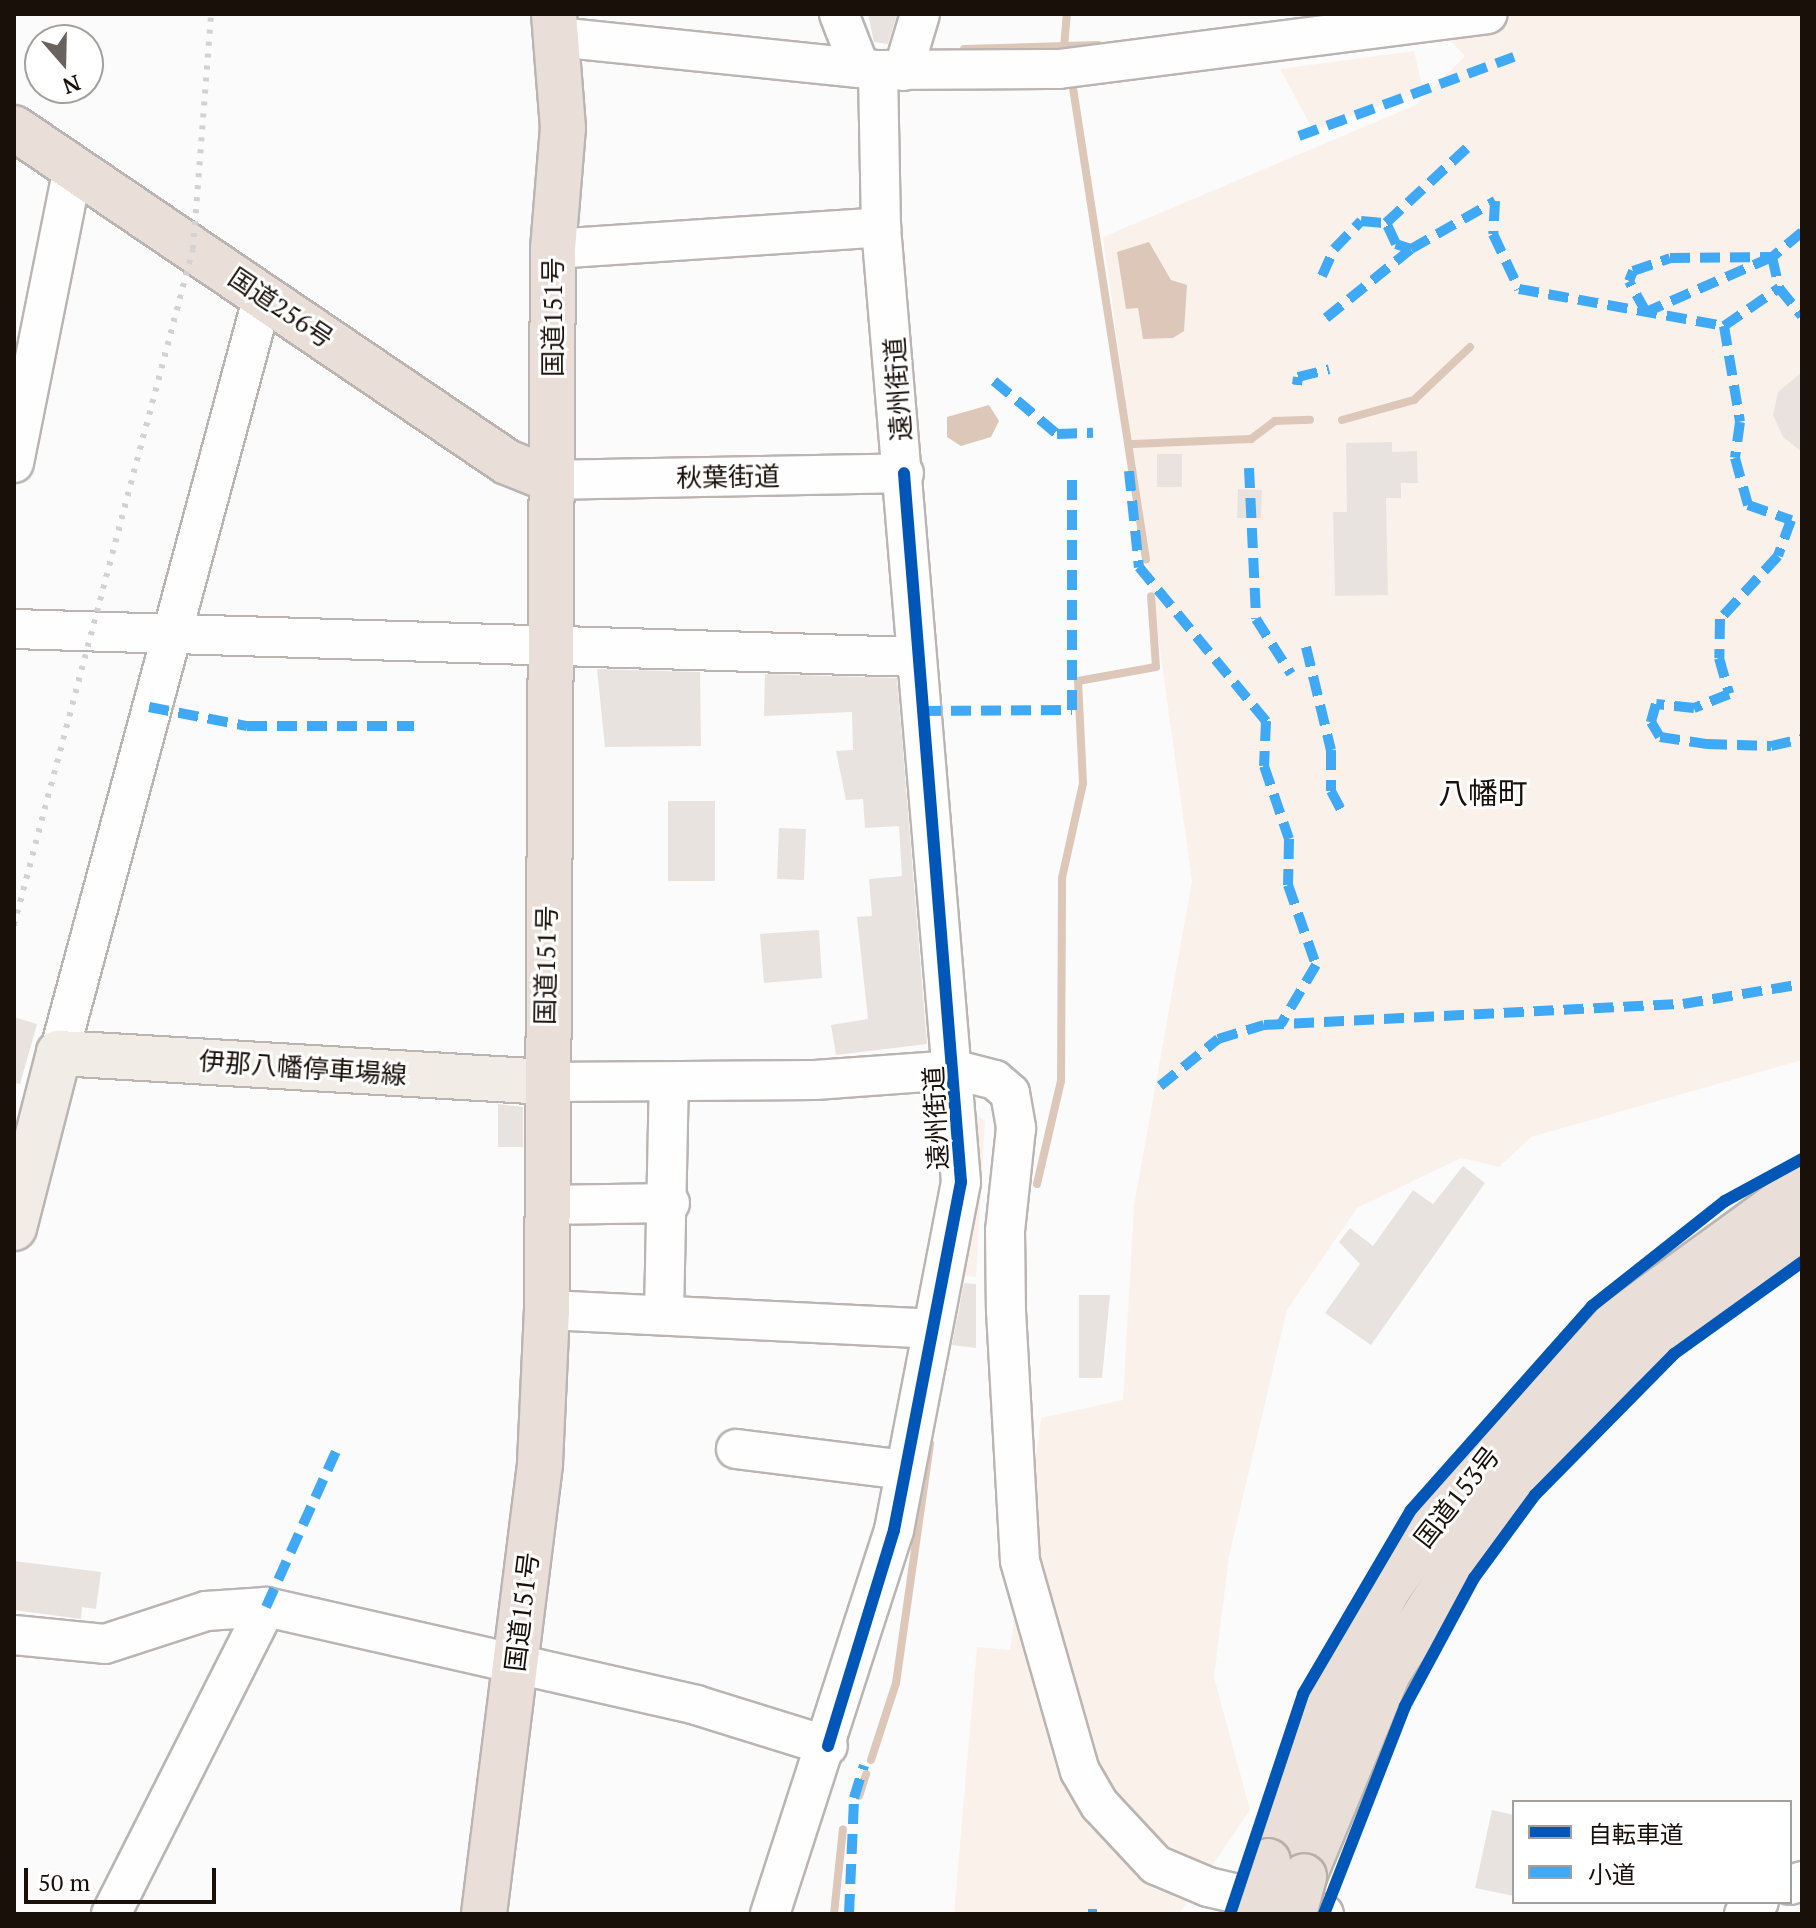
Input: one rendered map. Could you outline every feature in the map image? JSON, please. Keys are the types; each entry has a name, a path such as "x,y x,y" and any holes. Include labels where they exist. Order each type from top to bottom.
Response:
{"highway":[{"name":"国道151号","path":"484,1914 540,1463 547,1310 553,249 563,128 556,26"},
{"name":"国道256号","path":"14,128 507,462 552,480"},
{"name":"国道153号","path":"1289,1884 1323,1716 1387,1591 1437,1519 1616,1322 1802,1187"},
{"name":"国道153号","path":"1253,1914 1289,1884 1388,1673 1492,1510 1621,1367 1802,1233"}],"main road":[{"name":"伊那八幡停車場線","path":"59,1053 546,1082"},
{"path":"14,1228 59,1053"}],"street":[{"name":"遠州街道","path":"770,1914 828,1746 894,1530 929,1329 961,1182 956,1070 916,657 904,473 881,227 880,70 839,14"},
{"name":"遠州街道","path":"880,70 920,14"},
{"path":"556,26 880,70 1146,62 1461,16"},
{"path":"14,463 73,167"},
{"path":"553,249 881,227"},
{"path":"59,1053 167,638 263,296"},
{"name":"秋葉街道","path":"552,480 904,473"},
{"path":"14,629 167,638 916,657"},
{"path":"546,1082 669,1082 956,1070 995,1080 1015,1111 1005,1231 1012,1441 1020,1561 1042,1656 1080,1771 1100,1805 1156,1865 1208,1887 1324,1914"},
{"path":"664,1314 670,1203 669,1082"},
{"path":"546,1205 670,1203"},
{"path":"547,1310 929,1329"},
{"path":"736,1449 905,1470"},
{"path":"111,1914 266,1607"},
{"path":"14,1635 105,1644 215,1609 266,1607 486,1662 515,1662 696,1705 828,1746"}],"shaded area":[{"path":"1425,14 1802,14 1802,1060 1531,1137 1499,1167 1461,1158 1357,1208 1287,1310 1229,1556 1214,1677 1250,1810 1179,1914 954,1914 977,1647 1010,1650 1041,1418 1123,1400 1134,1206 1192,881 1103,237 1416,105 1465,56"},
{"path":"1414,51 1423,90 1313,130 1280,69"},
{"path":"1149,242 1171,280 1187,285 1184,331 1173,338 1143,339 1138,308 1126,309 1117,252"},
{"path":"989,405 999,421 991,437 961,446 947,437 947,417"},
{"path":"974,1113 985,1121 976,1277 951,1274"}],"building":[{"path":"868,14 897,14 888,44 874,42"},
{"path":"1802,372 1802,452 1783,437 1773,415 1778,392"},
{"path":"1392,442 1392,452 1417,451 1418,483 1401,483 1401,498 1386,498 1388,595 1335,596 1333,512 1347,512 1346,443"},
{"path":"1157,454 1182,454 1182,487 1157,487"},
{"path":"1238,489 1262,490 1261,518 1237,518"},
{"path":"597,669 700,672 701,746 605,747"},
{"path":"765,674 897,678 927,1044 836,1055 831,1025 868,1019 857,917 872,916 869,879 902,876 899,826 865,828 863,799 846,800 836,751 853,750 852,712 764,716"},
{"path":"668,801 715,801 715,881 668,881"},
{"path":"779,828 806,829 804,880 777,879"},
{"path":"819,930 822,978 764,983 760,934"},
{"path":"14,1017 37,1024 20,1084 14,1083"},
{"path":"498,1104 523,1107 523,1147 498,1147"},
{"path":"1463,1166 1485,1183 1371,1345 1325,1313 1360,1264 1339,1242 1350,1228 1373,1246 1413,1190 1433,1204"},
{"path":"964,1283 976,1284 976,1348 952,1345"},
{"path":"1079,1295 1110,1295 1102,1378 1079,1378"},
{"path":"14,1561 101,1572 96,1609 82,1607 81,1619 14,1610"},
{"path":"1492,1810 1512,1815 1512,1896 1475,1888"}],"waterway":[{"path":"1064,47 1067,14"},
{"path":"964,49 1098,45"},
{"path":"1073,88 1146,559"},
{"path":"1342,420 1414,400 1470,347"},
{"path":"1133,444 1251,439 1275,421 1310,420"},
{"path":"1037,1184 1061,1081 1062,878 1083,783 1078,681 1156,667 1151,596"},
{"path":"871,1760 896,1683 930,1443"},
{"path":"859,1796 866,1774"},
{"path":"834,1914 843,1829"}],"railway":[{"path":"14,925 193,249 211,14"}],"marked path":[{"path":"1299,136 1514,57"},
{"path":"1411,249 1396,244 1386,223 1467,148"},
{"path":"1326,318 1411,249 1495,201 1493,234 1519,289 1724,326 1779,288"},
{"path":"1322,276 1334,249 1361,221 1386,223"},
{"path":"1802,232 1772,257 1779,288 1802,316"},
{"path":"1772,257 1646,312 1629,281 1633,271 1670,258 1772,257"},
{"path":"1724,326 1740,422 1735,458 1748,505 1791,520 1778,556 1720,619 1719,658 1729,694 1694,708 1656,704 1651,722 1660,737 1707,744 1771,746 1802,739"},
{"path":"1297,385 1298,377 1329,369"},
{"path":"994,381 1057,434 1093,433"},
{"path":"1249,468 1256,619 1291,674"},
{"path":"1129,471 1139,567 1266,721 1264,766 1289,839 1288,885 1316,965 1281,1024"},
{"path":"921,711 1072,710 1072,472"},
{"path":"1306,647 1331,750 1331,791 1342,812"},
{"path":"149,707 247,726 414,726"},
{"path":"1160,1086 1218,1039 1264,1025 1683,1004 1802,984"},
{"path":"266,1607 337,1449"},
{"path":"849,1914 854,1798 864,1765"},
{"path":"1088,1914 1097,1914"}],"cycle path":[{"path":"828,1746 894,1530 961,1182 904,473"},
{"path":"1230,1914 1303,1694 1411,1510 1592,1306 1725,1201 1802,1159"},
{"path":"1324,1914 1405,1706 1474,1578 1535,1495 1674,1354 1802,1262"}],"district":[{"name":"八幡町","path":"1483,793"}]}
